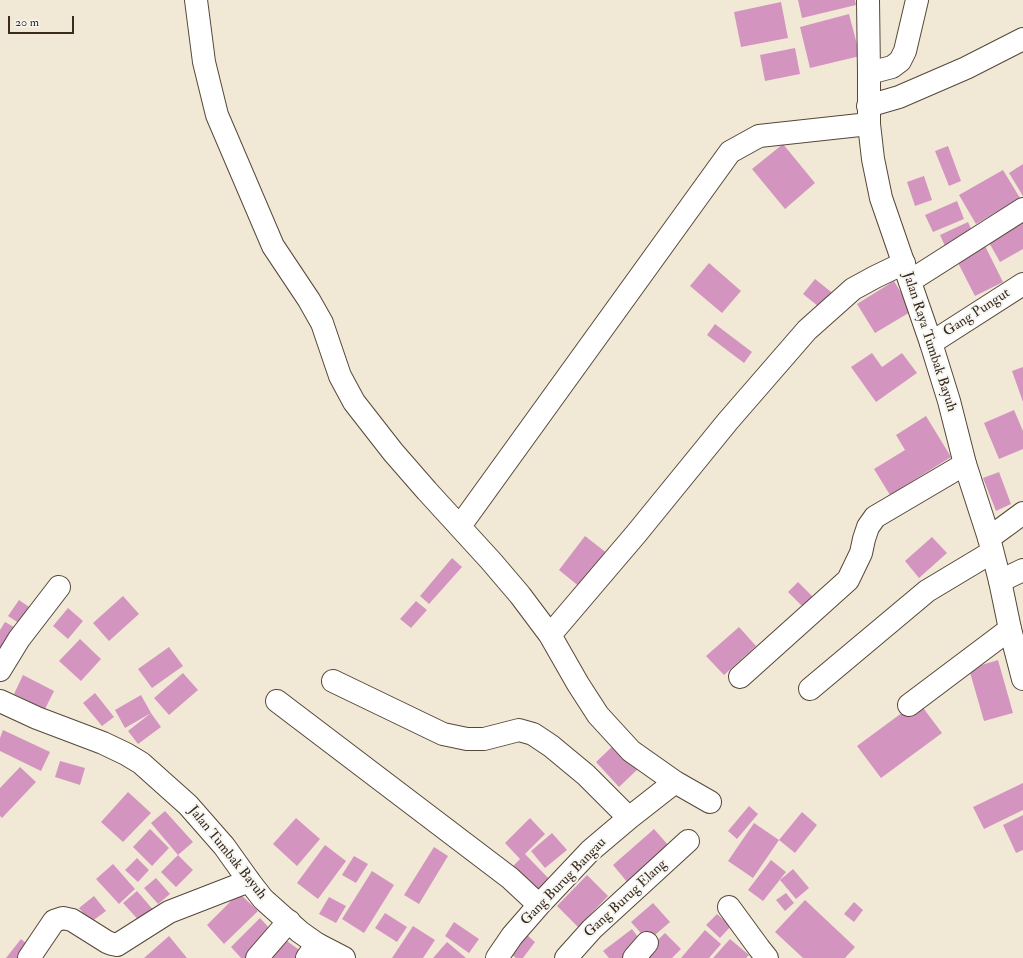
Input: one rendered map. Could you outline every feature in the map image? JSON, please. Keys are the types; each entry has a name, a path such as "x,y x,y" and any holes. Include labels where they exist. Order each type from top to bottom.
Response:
{"street":[{"path":"196,0 204,62 217,115 272,246 309,300 322,323 340,376 354,402 426,491 492,561 520,595 550,634 578,684 598,715 631,751 675,782 710,802"},
{"name":"Jalan Raya Tumbak Bayuh","path":"868,0 868,115 873,159 881,198 931,343 949,401 965,464 1000,581 1010,629 1023,679"},
{"path":"869,73 892,67 900,61 905,51 917,0"},
{"path":"460,526 730,152 758,136 868,115 899,97 966,68 1023,39"},
{"path":"550,634 636,534 728,421 807,330 853,289 875,276 907,272 1023,209"},
{"name":"Gang Pungut","path":"931,343 1023,284"},
{"path":"740,677 848,580 861,553 868,527 875,517 965,464"},
{"path":"810,689 927,592 990,545 1023,513"},
{"path":"1000,581 1023,570"},
{"path":"0,670 19,639 59,587"},
{"path":"909,705 1010,629"},
{"path":"333,681 443,734 467,739 484,739 518,730 533,734 551,746 586,775 629,818"},
{"name":"Jalan Tumbak Bayuh","path":"0,701 37,718 103,743 141,763 188,805 224,846 264,899 300,932 312,951 344,958"},
{"path":"277,701 510,878 539,905"},
{"name":"Gang Burug Bangau","path":"497,958 512,936 590,851 675,782"},
{"name":"Gang Burug Elang","path":"566,958 592,929 688,841"},
{"path":"29,958 54,921 64,918 72,920 108,942 117,945 169,912 249,881"},
{"path":"729,907 759,955"},
{"path":"257,958 289,921"}],"building":[{"path":"798,0 855,0 856,5 802,18"},
{"path":"781,2 788,38 741,47 734,12"},
{"path":"849,14 860,56 810,68 800,27"},
{"path":"795,48 800,74 765,81 760,55"},
{"path":"783,144 815,183 785,209 752,169"},
{"path":"948,146 961,181 949,186 935,151"},
{"path":"1023,164 1023,196 1009,173"},
{"path":"1003,170 1020,198 976,224 959,195"},
{"path":"924,176 932,200 915,206 907,182"},
{"path":"957,201 964,219 933,232 925,215"},
{"path":"1023,218 1023,249 1000,262 987,239"},
{"path":"968,222 973,233 945,246 940,235"},
{"path":"984,244 1003,282 975,296 956,259"},
{"path":"709,263 741,291 722,313 690,286"},
{"path":"815,279 835,295 823,310 803,294"},
{"path":"894,281 912,311 875,333 857,304"},
{"path":"715,324 752,352 744,363 707,335"},
{"path":"872,353 882,367 902,353 917,373 876,402 851,367"},
{"path":"1023,367 1023,402 1012,371"},
{"path":"1014,410 1023,431 1023,449 999,459 984,423"},
{"path":"926,416 951,457 890,495 874,469 905,450 896,435"},
{"path":"999,472 1011,504 996,511 983,478"},
{"path":"585,536 608,554 581,588 559,570"},
{"path":"932,537 947,553 919,578 905,561"},
{"path":"452,558 462,567 429,604 420,596"},
{"path":"798,582 816,600 806,610 788,592"},
{"path":"123,596 139,614 109,641 93,623"},
{"path":"19,600 35,611 25,627 8,616"},
{"path":"416,601 427,610 411,628 400,619"},
{"path":"68,608 83,621 68,639 53,626"},
{"path":"5,622 21,631 0,661 0,630"},
{"path":"739,627 756,646 724,675 706,656"},
{"path":"80,639 101,659 81,681 59,661"},
{"path":"169,647 183,666 152,688 138,669"},
{"path":"998,660 1013,713 984,721 969,669"},
{"path":"183,673 198,690 169,715 154,698"},
{"path":"23,675 54,691 45,709 14,694"},
{"path":"95,693 114,717 102,726 83,703"},
{"path":"141,695 151,713 125,728 115,710"},
{"path":"918,701 942,733 881,778 857,746"},
{"path":"151,713 161,727 138,744 128,731"},
{"path":"3,730 50,752 41,771 0,751 0,738"},
{"path":"616,743 639,768 619,787 596,762"},
{"path":"60,761 85,768 80,785 55,777"},
{"path":"20,767 36,782 2,818 0,816 0,788"},
{"path":"1023,783 1023,810 984,829 973,807"},
{"path":"128,792 151,813 123,842 101,822"},
{"path":"749,806 758,814 737,839 728,831"},
{"path":"165,811 193,842 178,855 151,823"},
{"path":"802,812 817,825 795,853 779,840"},
{"path":"1023,815 1023,850 1016,853 1003,825"},
{"path":"296,818 320,839 297,866 273,844"},
{"path":"530,818 545,834 520,859 505,843"},
{"path":"754,823 779,840 753,878 728,861"},
{"path":"150,829 169,848 152,866 133,847"},
{"path":"654,829 669,846 628,883 613,865"},
{"path":"552,833 567,850 545,868 531,851"},
{"path":"325,845 346,861 318,899 297,883"},
{"path":"434,847 448,856 419,904 404,895"},
{"path":"525,854 552,882 537,897 510,869"},
{"path":"178,855 193,870 176,887 161,872"},
{"path":"354,856 368,864 356,883 342,875"},
{"path":"137,858 149,870 138,882 125,870"},
{"path":"771,860 786,872 763,901 748,890"},
{"path":"113,864 135,889 119,904 96,879"},
{"path":"793,869 809,888 796,899 780,880"},
{"path":"372,871 394,885 364,933 342,919"},
{"path":"587,875 608,896 578,927 557,906"},
{"path":"156,878 170,894 158,904 144,888"},
{"path":"137,891 155,912 142,924 123,903"},
{"path":"239,893 258,911 224,944 207,925"},
{"path":"786,893 794,903 785,911 776,900"},
{"path":"94,896 106,911 91,922 79,908"},
{"path":"329,897 346,906 336,923 319,914"},
{"path":"805,900 855,947 845,958 803,958 775,932"},
{"path":"854,902 863,910 854,922 844,914"},
{"path":"653,903 670,922 648,941 631,922"},
{"path":"385,913 407,927 397,942 375,928"},
{"path":"717,914 731,926 720,938 706,925"},
{"path":"260,918 273,932 246,958 241,958 231,947"},
{"path":"454,922 479,939 469,953 445,936"},
{"path":"413,926 435,940 423,958 392,958"},
{"path":"520,929 535,942 523,958 516,958 505,949"},
{"path":"632,929 644,945 627,958 609,958 603,951"},
{"path":"705,930 721,944 709,958 681,958"},
{"path":"665,933 681,949 672,958 639,958"},
{"path":"169,936 187,958 144,958"},
{"path":"21,939 33,949 26,958 6,958"},
{"path":"284,939 305,954 303,958 270,958"},
{"path":"730,939 749,955 746,958 713,958"},
{"path":"447,942 466,958 433,958"}]}
